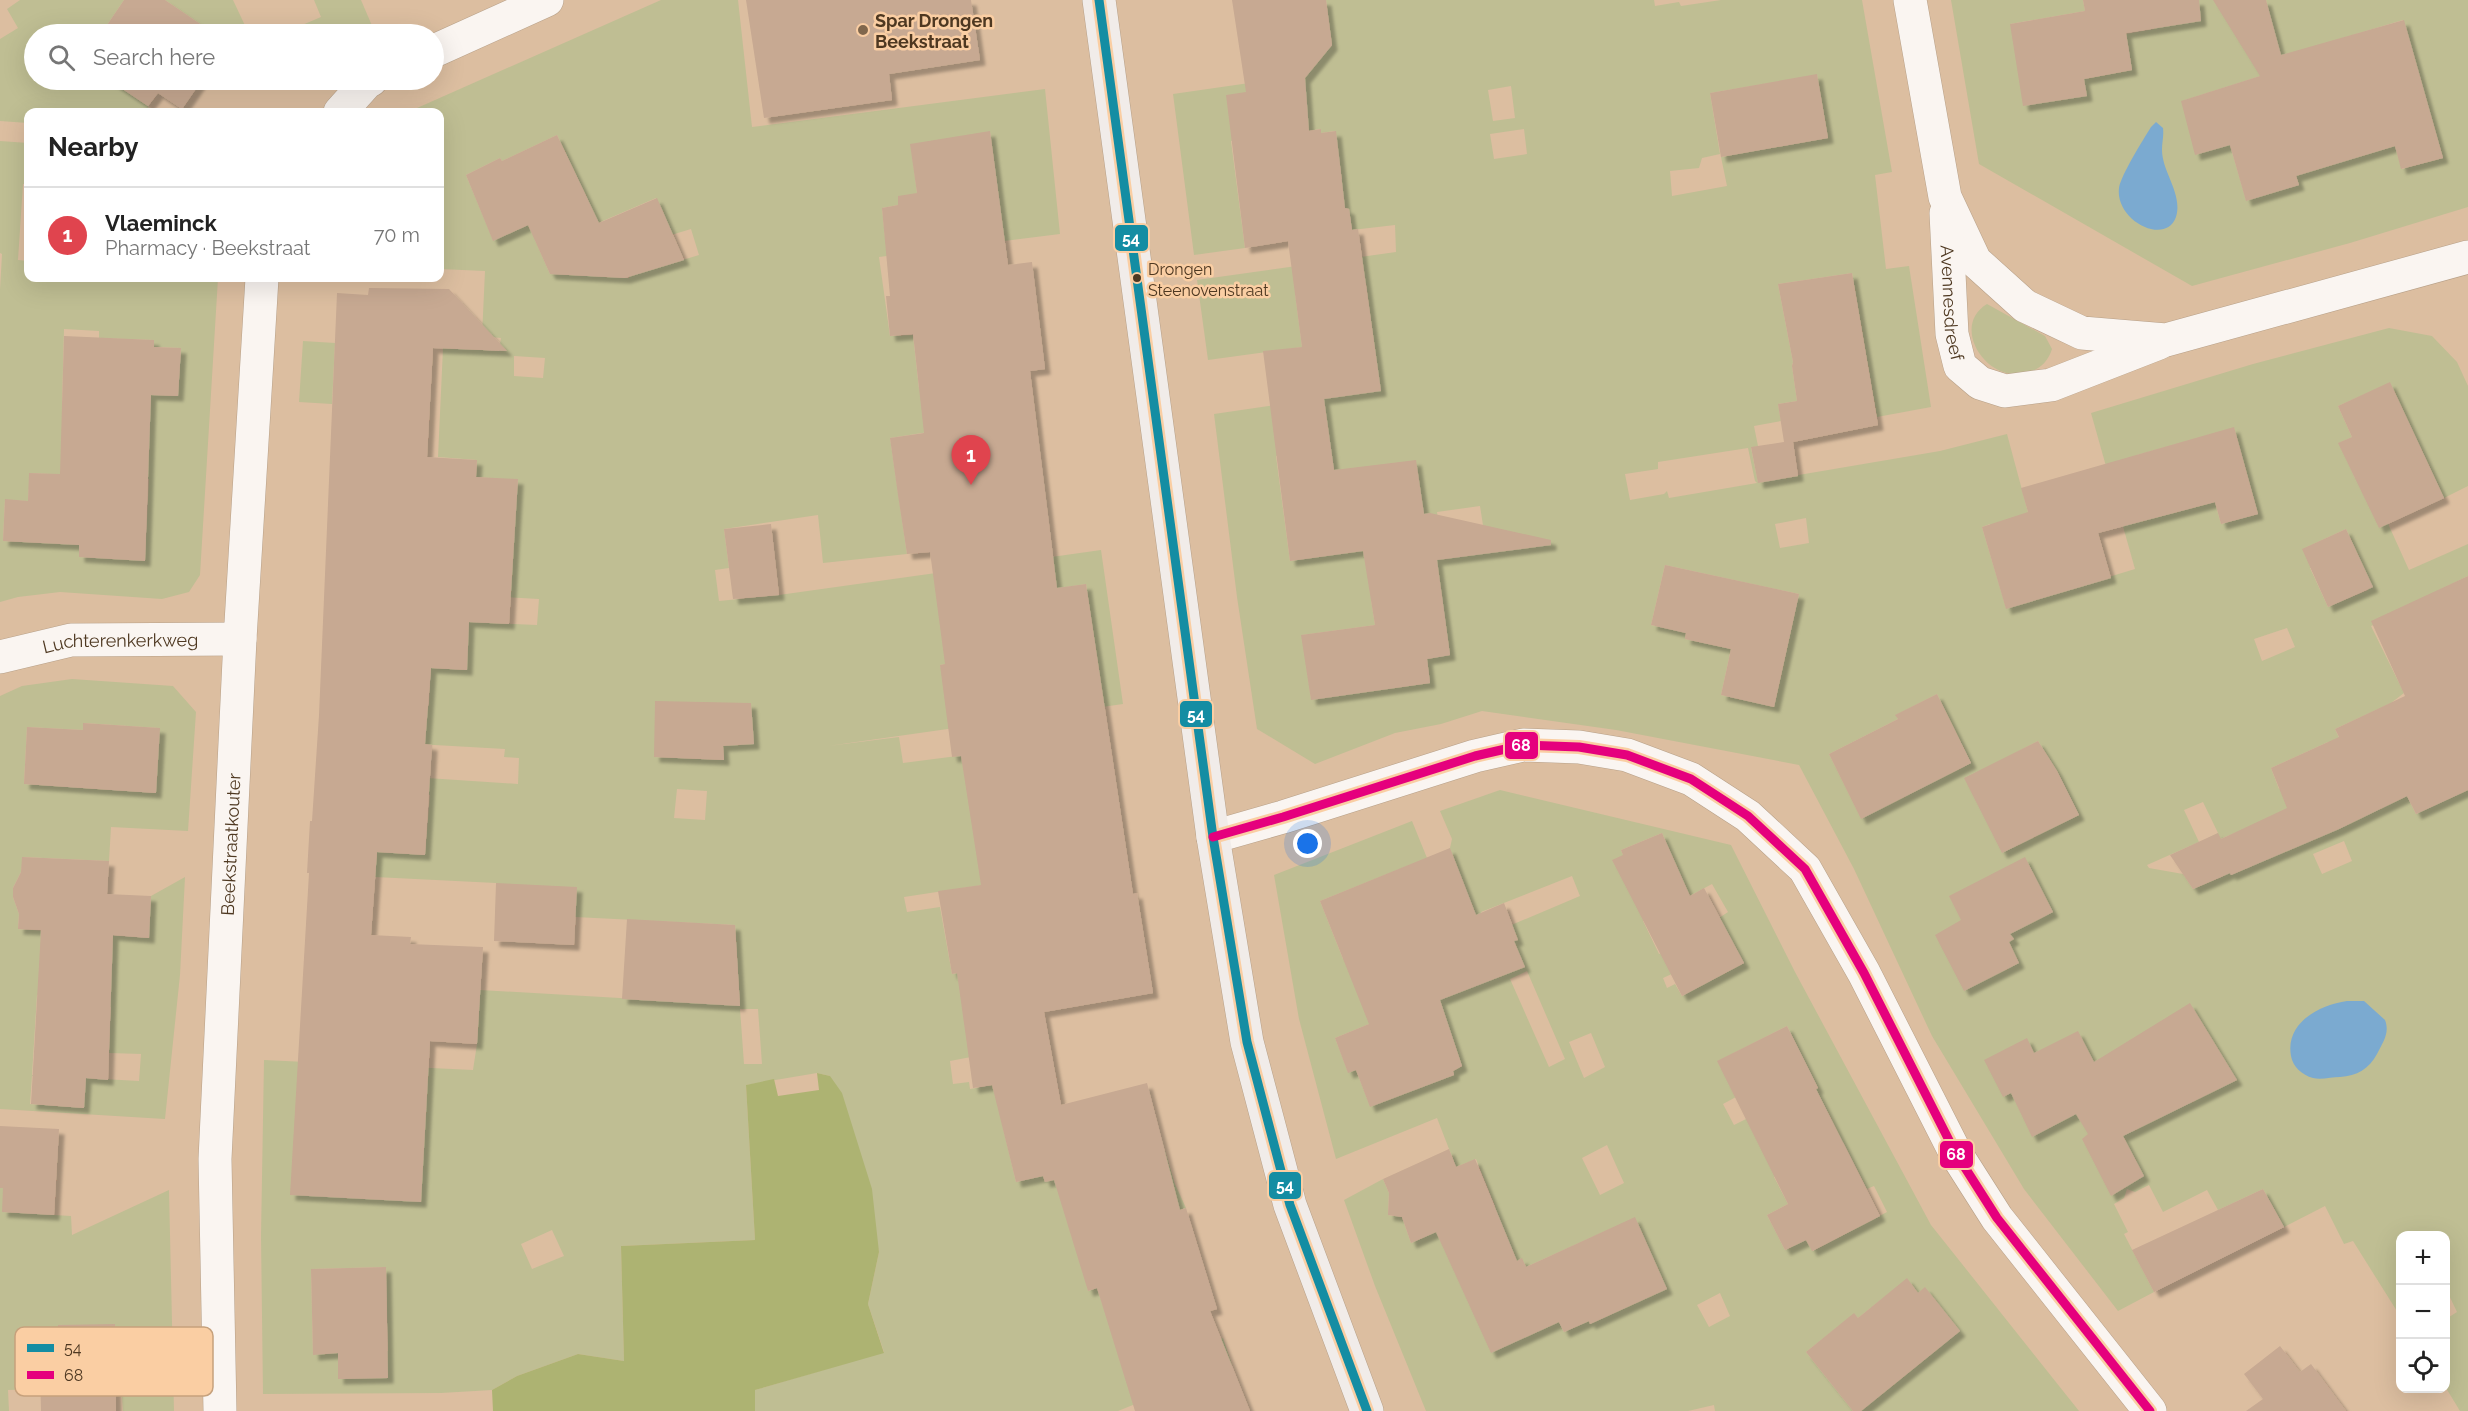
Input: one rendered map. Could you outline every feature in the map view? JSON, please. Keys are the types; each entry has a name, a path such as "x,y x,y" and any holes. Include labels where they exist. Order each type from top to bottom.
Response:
{"street":[{"path":"444,46 547,0"},
{"path":"1099,0 1213,837 1247,1042 1287,1193 1367,1411"},
{"name":"Avennesdreef","path":"1910,0 1945,197 1952,334 1960,366 1980,383 2005,391 2051,385 2166,340 2468,258"},
{"path":"343,108 359,90"},
{"name":"Avennesdreef","path":"1945,197 1975,261 2025,306 2082,333 2166,340"},
{"name":"Beekstraatkouter","path":"220,1411 215,1159 240,639 262,282"},
{"name":"Luchterenkerkweg","path":"0,657 71,640 240,639"},
{"path":"1213,837 1475,756 1523,745 1579,747 1627,755 1691,779 1748,816 1805,869 1864,973 1955,1152 1997,1218 2150,1411"}],"green space":[{"path":"20,0 124,0 108,24 24,24 24,90 124,90 148,108 24,108 24,123 0,121 0,39 18,28 7,9"},
{"path":"165,0 233,0 244,24 200,24"},
{"path":"314,0 361,0 371,24 305,24 321,17"},
{"path":"661,0 738,0 752,127 1045,89 1060,234 879,257 890,336 913,335 919,389 973,425 890,438 907,554 823,563 818,515 724,529 729,568 715,570 719,601 779,595 1101,550 1123,704 828,746 899,737 903,763 965,755 989,884 904,897 907,912 940,907 952,974 1030,961 971,1057 950,1061 953,1084 969,1082 970,1089 1012,1082 1003,1128 1016,1182 1043,1176 1045,1182 1165,1151 1175,1184 1186,1208 1082,1239 1088,1291 1097,1288 1124,1369 1223,1338 1232,1365 1118,1411 755,1411 755,1390 884,1352 868,1304 879,1252 830,1076 817,1073 746,1085 755,1240 621,1246 624,1361 578,1354 517,1376 492,1390 441,1393 263,1394 261,1236 264,1060 473,1070 480,990 740,1005 735,925 575,917 496,883 375,877 377,852 425,855 430,795 426,794 427,778 518,784 519,758 504,757 505,749 417,744 429,704 431,668 467,670 467,622 537,625 539,599 469,595 515,513 518,480 476,477 477,460 438,457 443,348 499,351 501,338 482,336 485,271 444,269 444,108 417,108","holes":["990,132 1000,207 902,220 885,237 882,208 898,205 917,193 911,146","557,135 588,200 575,233 656,198 670,229 625,249 629,278 550,274 535,240 545,218 493,240 466,175 500,158 502,161","691,229 699,255 656,268 648,242","514,356 545,358 543,378 514,376","1086,584 1100,678 951,697 940,665 945,664 983,600","721,703 724,760 654,757","677,789 707,791 705,820 674,818","740,1009 758,1009 762,1064 744,1064","552,1230 564,1256 532,1269 521,1244","386,1267 388,1351 374,1352 374,1378 339,1379 338,1353 313,1354 311,1269"]},
{"path":"1326,0 1654,0 1655,6 1679,2 1681,6 1721,0 1862,0 1892,172 1875,175 1886,269 1909,266 1931,407 1877,417 1852,273 1778,284 1793,362 1797,401 1778,404 1781,421 1754,426 1758,446 1751,448 1758,482 1940,451 2007,434 2029,516 1992,527 1990,524 1982,527 2006,608 2135,569 2091,413 2253,364 2389,328 2432,336 2457,362 2468,386 2468,486 2444,498 2390,383 2338,406 2352,437 2339,443 2355,478 2365,473 2409,570 2468,544 2468,576 2439,590 2443,599 2371,626 2404,693 2391,703 2335,729 2355,772 2350,774 2355,786 2368,780 2381,808 2407,796 2416,814 2468,790 2468,1411 2460,1411 2449,1393 2450,1316 2457,1312 2450,1297 2450,1231 2396,1231 2396,1310 2353,1241 2344,1244 2325,1206 2284,1227 2263,1189 2218,1210 2207,1190 2163,1212 2149,1185 2135,1192 2127,1189 2124,1198 2114,1204 2128,1232 2124,1234 2154,1292 2118,1311 2024,1189 1932,1036 1854,869 1799,765 1616,730 1482,711 1441,724 1395,733 1315,764 1257,729 1237,597 1214,414 1380,390 1366,283 1363,283 1361,269 1325,274 1327,288 1295,293 1302,347 1208,360 1197,280 1396,252 1395,225 1352,230 1349,209 1332,205 1328,182 1342,179 1335,131 1321,133 1321,129 1231,141 1245,248 1194,255 1173,94 1305,75 1304,70 1316,64 1332,45","holes":["1817,75 1828,138 1721,157 1727,186 1672,196 1670,171 1699,168 1702,158 1720,154 1710,93","1511,86 1515,118 1493,121 1488,90","1524,129 1527,154 1494,159 1490,134","2234,428 2258,514 2221,524 2215,502 2154,518 2137,455","1330,448 1335,477 1372,472 1372,466 1415,461 1424,516 1384,522 1386,547 1290,561 1276,456","1748,448 1757,483 1669,498 1667,491 1664,494 1630,500 1625,474 1658,469 1658,462","1480,506 1485,538 1496,536 1499,551 1443,559 1437,512","1806,518 1809,543 1780,548 1775,524","2346,529 2356,551 2350,553 2368,590 2328,607 2310,568 2316,566 2307,547","1665,565 1799,594 1774,707 1721,695 1731,649 1685,639 1686,633 1651,625","1441,591 1450,655 1427,659 1430,683 1311,699 1302,635 1375,625 1371,600","2287,628 2295,647 2262,661 2254,639","1937,694 1971,763 1861,818 1829,754 1898,719 1896,715","2038,741 2057,771 2079,815 2050,829 2020,769 2025,766 2017,752","2328,742 2336,764 2279,789 2271,768","2340,789 2351,815 2272,850 2261,823","2203,802 2218,833 2208,838 2224,876 2193,889 2183,874 2149,868 2147,865 2199,842 2184,810","2237,832 2252,866 2231,875 2216,841","2344,841 2352,861 2322,874 2313,854"]},
{"path":"1951,0 2083,0 2085,11 2010,24 2084,79 2132,70 2126,34 2154,29 2150,8 2154,0 2221,0 2270,17 2266,0 2468,0 2468,207 2350,243 2192,286 1979,164","holes":["2403,20 2443,158 2402,169 2395,146 2361,156 2329,42","2267,74 2299,185 2246,200 2230,145 2189,118 2185,100"]},
{"path":"0,141 24,143 24,184 18,260 24,261 24,282 218,282 200,575 189,592 162,599 60,592 18,597 0,602 2,254 0,253","holes":["64,329 99,331 99,338 154,340 154,347 181,348 178,396 151,395 150,409 62,405","30,473 149,479 145,560 79,557 80,529 44,543 3,541 5,500 28,501"]},
{"path":"1987,304 2045,336 2052,349 2043,364 2027,373 2012,374 1998,370 1987,362 1978,351 1973,338 1972,326 1976,314"},
{"path":"303,341 335,343 332,404 299,402"},
{"path":"72,679 173,686 196,712 188,831 111,827 109,861 23,857 21,872 13,888 13,897 19,914 18,929 148,938 151,896 185,877 180,975 165,1119 0,1109 0,696 22,686","holes":["84,723 159,728 155,793 24,784 27,727 83,730","37,995 79,1005 111,1007 109,1053 141,1054 139,1081 32,1075","32,1076 85,1080 83,1108 30,1104"]},
{"path":"1500,790 1731,845 1795,972 1931,1225 2079,1411 1861,1411 1960,1331 1925,1288 1918,1293 1907,1279 1858,1318 1854,1314 1806,1352 1853,1411 1715,1411 1714,1405 1688,1411 1426,1411 1375,1286 1344,1200 1383,1179 1389,1193 1388,1215 1402,1217 1411,1243 1495,1206 1476,1159 1456,1167 1437,1118 1336,1159 1299,1019 1274,875 1412,821 1427,858 1320,901 1343,959 1450,848 1452,839 1440,811","holes":["1662,833 1673,859 1632,876 1621,850","1572,876 1580,896 1490,934 1481,912","1712,884 1728,912 1719,918 1744,963 1682,996 1675,984 1667,988 1663,978 1676,972 1665,951 1659,954 1643,921","1527,971 1565,1059 1549,1067 1510,979","1396,1013 1453,1040 1462,1066 1453,1071 1454,1075 1370,1106 1356,1070 1348,1072 1335,1038","1787,1026 1818,1088 1751,1123 1748,1118 1734,1125 1723,1104 1736,1097 1718,1061","1591,1033 1605,1067 1584,1078 1569,1042","1843,1142 1867,1189 1874,1186 1887,1212 1813,1251 1806,1240 1785,1250 1767,1215 1788,1204 1774,1177","1607,1145 1624,1183 1600,1195 1582,1158","1612,1228 1644,1299 1590,1324 1589,1321 1564,1332 1559,1322 1461,1286 1522,1259 1526,1267","1720,1293 1730,1316 1709,1327 1697,1305"]},
{"path":"817,1073 830,1076 842,1093 872,1189 879,1252 868,1304 884,1353 755,1390 755,1411 493,1411 492,1390 517,1376 578,1354 624,1361 621,1246 755,1240 746,1085 774,1079 778,1096 819,1090"},
{"path":"0,1188 3,1188 3,1212 71,1216 72,1235 169,1190 172,1327 60,1327 58,1325 58,1327 15,1327 15,1390 8,1390 9,1411 0,1411"},
{"path":"116,1396 174,1396 174,1411 123,1411 122,1397"}],"water":[{"path":"2156,122 2163,128 2163,158 2177,200 2176,217 2171,225 2162,229 2142,226 2133,219 2125,211 2120,200 2119,188 2133,157"},
{"path":"2347,1001 2364,1001 2385,1020 2386,1033 2377,1054 2366,1068 2352,1075 2319,1079 2305,1075 2292,1060 2293,1034 2299,1025 2315,1011"}],"building":[{"path":"124,0 165,0 200,24 108,24"},
{"name":"Spar Drongen Beekstraat","path":"746,0 971,0 980,60 889,74 892,100 764,118"},
{"path":"1232,0 1326,0 1332,45 1305,78 1309,131 1321,129 1321,133 1336,131 1345,208 1349,209 1352,230 1358,229 1381,391 1324,399 1334,470 1416,460 1424,514 1430,513 1551,540 1551,545 1437,560 1450,655 1427,659 1430,683 1311,700 1301,635 1375,625 1363,551 1290,561 1263,351 1302,347 1288,241 1245,248 1226,95 1246,92"},
{"path":"2083,0 2199,0 2201,21 2126,33 2132,70 2084,79 2087,96 2023,106 2010,24 2085,11"},
{"path":"2213,0 2266,0 2281,55 2404,20 2443,158 2401,169 2395,146 2296,176 2299,185 2246,201 2230,145 2195,155 2181,101 2260,76"},
{"path":"1817,74 1828,138 1721,157 1710,93"},
{"path":"124,90 195,90 183,108 158,93 148,106"},
{"path":"990,131 1008,265 1032,262 1045,369 1030,371 1057,588 1086,584 1133,894 1137,893 1153,993 1044,1012 1061,1105 1147,1083 1180,1210 1186,1208 1217,1309 1210,1311 1250,1411 1135,1411 1097,1288 1088,1291 1054,1180 1045,1182 1043,1176 1016,1182 992,1085 973,1088 957,973 952,974 938,891 981,885 961,756 952,757 940,665 945,664 930,552 907,554 898,495 890,438 924,433 913,334 890,336 886,296 890,296 882,208 898,205 898,196 917,193 910,144"},
{"path":"557,135 599,223 657,198 684,260 625,278 550,274 528,225 493,241 466,175 500,158 502,161"},
{"path":"1852,273 1878,425 1793,442 1798,476 1758,483 1751,447 1784,442 1778,404 1797,401 1793,362 1778,284"},
{"path":"369,288 449,289 507,351 433,348 427,457 477,460 476,477 518,479 509,624 469,622 467,670 431,668 425,744 432,745 425,855 377,852 371,935 411,937 410,944 483,947 477,1044 430,1041 421,1202 290,1195 310,821 312,821 319,715 337,293 368,295"},
{"path":"64,336 154,340 154,347 181,348 178,396 151,395 145,561 79,557 79,545 3,541 5,499 28,501 29,473 60,474"},
{"path":"2390,382 2444,498 2379,528 2338,443 2352,437 2338,406"},
{"path":"2234,427 2258,514 2221,524 2215,502 2098,533 2111,578 2006,609 1982,527 2028,512 2021,488"},
{"path":"771,524 779,595 733,599 724,529"},
{"path":"2346,529 2373,587 2328,607 2302,549"},
{"path":"1665,565 1799,594 1774,707 1721,695 1731,649 1685,639 1686,633 1651,625"},
{"path":"2468,576 2468,790 2416,814 2407,796 2339,829 2193,889 2170,855 2218,833 2221,839 2287,808 2271,768 2339,737 2335,729 2405,696 2371,621"},
{"path":"1937,694 1971,763 1861,819 1829,754 1898,719 1895,715"},
{"path":"655,701 751,703 754,744 723,746 724,760 654,757"},
{"path":"83,723 160,728 156,793 24,784 27,727 83,730"},
{"path":"2038,741 2057,771 2079,815 2002,853 1964,778"},
{"path":"1662,833 1690,896 1704,888 1744,963 1682,996 1612,860 1623,855 1621,850"},
{"path":"1450,848 1476,915 1504,903 1518,940 1514,941 1525,967 1440,1000 1462,1066 1453,1071 1454,1075 1370,1107 1356,1070 1348,1073 1335,1038 1369,1024 1320,901"},
{"path":"22,857 109,861 107,894 151,896 149,938 113,935 108,1080 86,1078 84,1108 31,1104 41,930 18,929 19,914 13,897 13,888 21,872"},
{"path":"2025,857 2053,912 2010,934 2014,939 2009,942 2019,963 1964,991 1935,935 1961,920 1949,896"},
{"path":"496,883 577,887 574,945 494,941"},
{"path":"627,919 735,925 740,1006 622,999"},
{"path":"2190,1003 2237,1080 2123,1136 2144,1176 2111,1196 2082,1139 2088,1134 2076,1114 2032,1137 2011,1093 2003,1097 1984,1060 2027,1038 2034,1053 2078,1031 2094,1062"},
{"path":"1787,1026 1880,1216 1812,1251 1806,1240 1785,1250 1767,1215 1788,1204 1717,1061"},
{"path":"0,1126 59,1129 54,1215 2,1212"},
{"path":"1449,1149 1456,1167 1475,1159 1517,1261 1522,1258 1526,1267 1635,1217 1667,1289 1590,1324 1589,1321 1564,1332 1559,1322 1491,1353 1436,1232 1411,1243 1402,1217 1388,1215 1389,1193 1383,1179"},
{"path":"2263,1189 2284,1227 2154,1292 2132,1250"},
{"path":"386,1267 388,1378 338,1379 338,1353 313,1355 311,1269"},
{"path":"1907,1278 1918,1293 1925,1287 1960,1331 1861,1411 1853,1411 1806,1352 1854,1313 1858,1318"},
{"path":"115,1324 115,1327 58,1327 58,1325"},
{"path":"2280,1346 2300,1372 2311,1364 2346,1411 2246,1411 2263,1399 2244,1374"},
{"path":"41,1396 116,1396 116,1411 41,1411"}],"transit line":[{"name":"54","path":"1099,0 1213,837 1247,1042 1290,1205 1367,1411"},
{"name":"68","path":"1213,837 1475,756 1523,745 1579,747 1627,755 1691,779 1748,816 1805,869 1864,973 1955,1152 1997,1218 2150,1411"}],"place":[{"name":"Spar Drongen Beekstraat","path":"863,30"},
{"name":"Drongen Steenovenstraat","path":"1137,278"},
{"name":"Vlaeminck","path":"971,485"}]}
